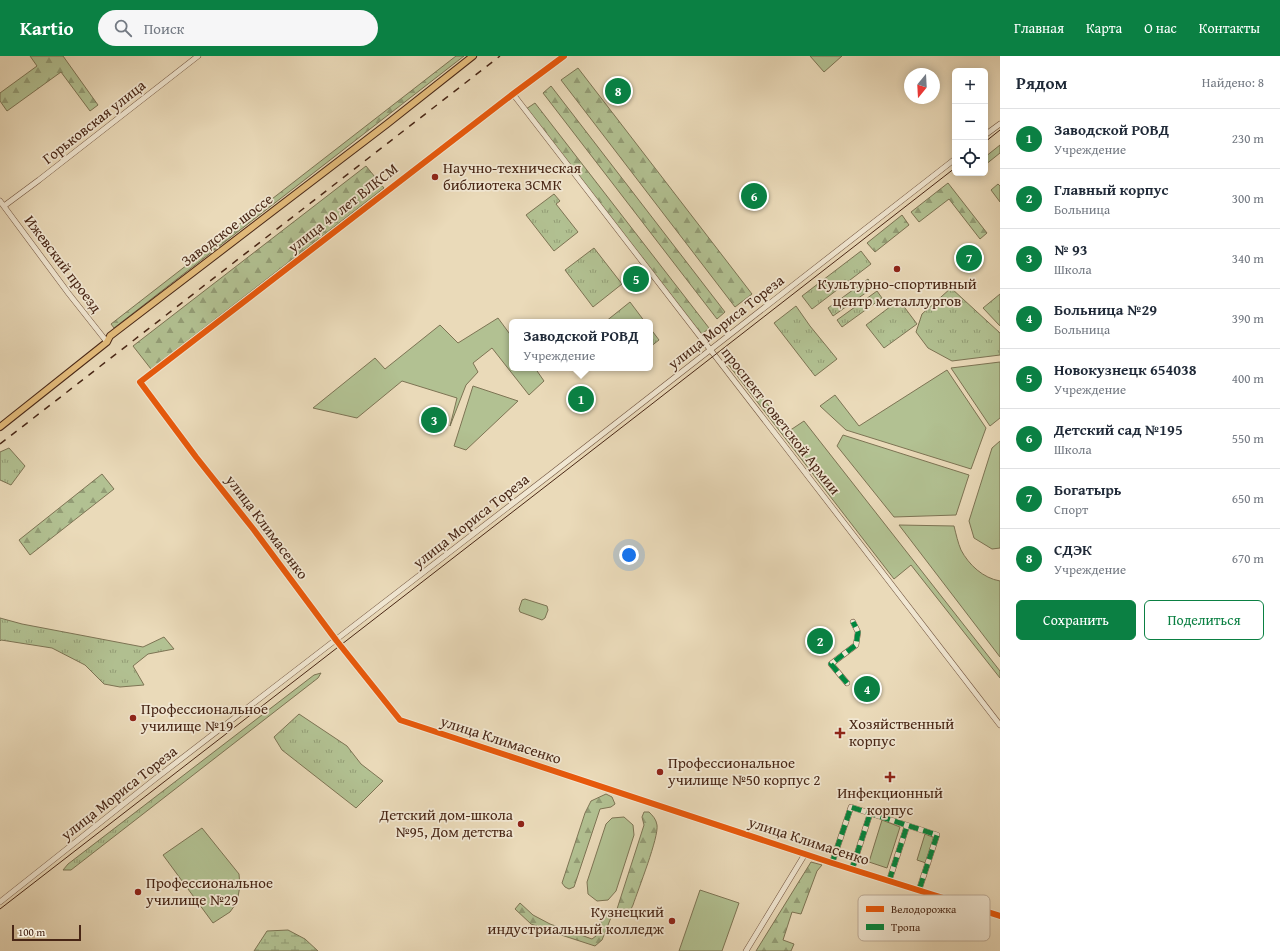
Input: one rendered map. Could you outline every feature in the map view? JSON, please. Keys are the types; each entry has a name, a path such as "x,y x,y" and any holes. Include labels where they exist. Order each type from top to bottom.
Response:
{"main road":[{"name":"Заводское шоссе","path":"0,427 107,342 110,336 473,56"}],"street":[{"name":"Горьковская улица","path":"4,206 198,56"},
{"name":"улица 40 лет ВЛКСМ","path":"140,382 564,56"},
{"name":"проспект Советской Армии","path":"513,94 1000,725"},
{"path":"988,133 1000,124"},
{"name":"улица Мориса Тореза","path":"0,902 155,779 551,474 952,161"},
{"name":"Ижевский проезд","path":"0,201 69,294 107,342"},
{"name":"улица Климасенко","path":"140,382 196,457 254,530 336,640 400,720 832,863 935,895"},
{"path":"847,683 832,664 856,645 858,632 853,622"},
{"path":"832,863 851,807 937,835 919,890"},
{"path":"852,869 870,814"},
{"path":"889,880 907,826"},
{"path":"746,951 806,854"},
{"name":"улица Климасенко","path":"990,913 1000,916"}],"green space":[{"path":"30,56 63,56 98,105 90,111 61,72 7,111 0,101 0,93 37,66"},
{"path":"456,56 464,56 114,328 111,324"},
{"path":"810,56 842,56 824,72"},
{"path":"578,68 752,294 735,307 561,80"},
{"path":"551,86 725,312 717,319 543,93"},
{"path":"535,103 709,328 701,335 526,109"},
{"path":"1000,145 1000,153 988,163 988,155"},
{"path":"366,166 384,188 151,369 133,346"},
{"path":"948,183 987,233 980,239 949,199 919,222 911,212"},
{"path":"998,184 1000,186 1000,202 991,190"},
{"path":"554,194 560,201 556,204 578,232 554,251 526,215"},
{"path":"902,215 909,225 875,252 867,243"},
{"path":"594,248 622,284 593,307 565,270"},
{"path":"861,251 871,264 812,309 802,296"},
{"path":"868,279 874,287 833,316 828,308"},
{"path":"951,288 1000,333 1000,355 952,361 928,348 916,332 922,314"},
{"path":"877,291 882,298 842,327 837,320"},
{"path":"1000,294 1000,326 983,308"},
{"path":"899,300 917,324 884,348 866,325"},
{"path":"630,302 643,319 609,319"},
{"path":"796,306 837,359 815,376 774,323"},
{"path":"498,318 509,333 509,370 492,348 473,363 478,372 466,385 450,426 457,398 402,381 357,418 313,408 375,358 385,369 440,325 458,343"},
{"path":"653,332 659,340 653,345"},
{"path":"728,355 789,431 804,421 1000,671 1000,678 911,565 894,579 724,359"},
{"path":"1000,362 1000,418 990,426 951,368"},
{"path":"947,370 986,428 971,469 846,430 820,406 835,395 859,426"},
{"path":"510,371 537,371 544,381 529,395"},
{"path":"473,386 518,401 466,450 454,446"},
{"path":"843,435 969,475 956,515 894,517 837,446"},
{"path":"1000,441 1000,548 992,549 974,538 969,521 992,448"},
{"path":"9,448 25,466 11,485 0,480 0,452"},
{"path":"102,474 114,489 30,555 19,540"},
{"path":"899,525 954,526 961,550 972,566 982,574 1000,581 1000,657"},
{"path":"525,599 547,606 548,610 545,618 542,620 520,612 519,609 522,600"},
{"path":"0,618 22,624 143,647 164,637 174,649 148,654 133,666 144,685 120,687 104,684 85,665 52,648 0,641"},
{"path":"321,673 318,678 71,870 63,870 68,864 314,675"},
{"path":"299,714 347,746 361,764 383,781 356,808 282,750 274,737"},
{"path":"606,794 612,797 615,804 611,807 600,809 574,887 569,889 562,883 585,813 591,801"},
{"path":"644,812 649,812 653,816 656,821 657,831 648,864 633,905 628,915 622,914 617,909 644,825 642,817"},
{"path":"624,817 633,825 634,835 616,891 608,900 597,901 588,894 587,882 606,824 612,818"},
{"path":"882,820 900,827 887,868 869,862"},
{"path":"202,828 239,874 240,886 237,902 230,912 213,923 163,855"},
{"path":"925,834 935,838 926,863 917,860"},
{"path":"811,862 822,865 817,871 801,914 792,912 783,940 794,944 791,951 756,951"},
{"path":"700,890 739,903 722,951 679,951"},
{"path":"520,903 533,915 550,924 592,939 596,936 604,912 612,915 602,940 595,946 531,924 515,909"},
{"path":"288,930 305,939 318,951 254,951 267,931"}],"tram line":[{"path":"988,140 1000,130"},
{"path":"0,909 952,170"}],"railway":[{"path":"0,444 500,56"}],"marked path":[{"path":"847,683 831,664 856,645 858,632 853,622"},
{"path":"832,863 851,807 937,835 919,890"},
{"path":"852,869 870,814"},
{"path":"889,881 907,826"}],"cycle path":[{"path":"564,56 140,382 196,457 254,530 336,640 400,720 832,863 933,895"},
{"path":"990,913 1000,916"}],"place":[{"name":"СДЭК","path":"618,91"},
{"name":"Научно-техническая библиотека ЗСМК","path":"435,177"},
{"name":"Детский сад №195","path":"754,196"},
{"name":"Богатырь","path":"969,258"},
{"name":"Культурно-спортивный центр металлургов","path":"897,269"},
{"name":"Новокузнецк 654038","path":"636,279"},
{"name":"Заводской РОВД","path":"581,399"},
{"name":"№ 93","path":"434,420"},
{"name":"Главный корпус","path":"820,641"},
{"name":"Больница №29","path":"867,689"},
{"name":"Профессиональное училище №19","path":"133,718"},
{"name":"Хозяйственный корпус","path":"840,733"},
{"name":"Профессиональное училище №50 корпус 2","path":"660,772"},
{"name":"Инфекционный корпус","path":"890,777"},
{"name":"Детский дом-школа №95, Дом детства","path":"521,824"},
{"name":"Профессиональное училище №29","path":"138,892"},
{"name":"Кузнецкий индустриальный колледж","path":"672,921"}]}
